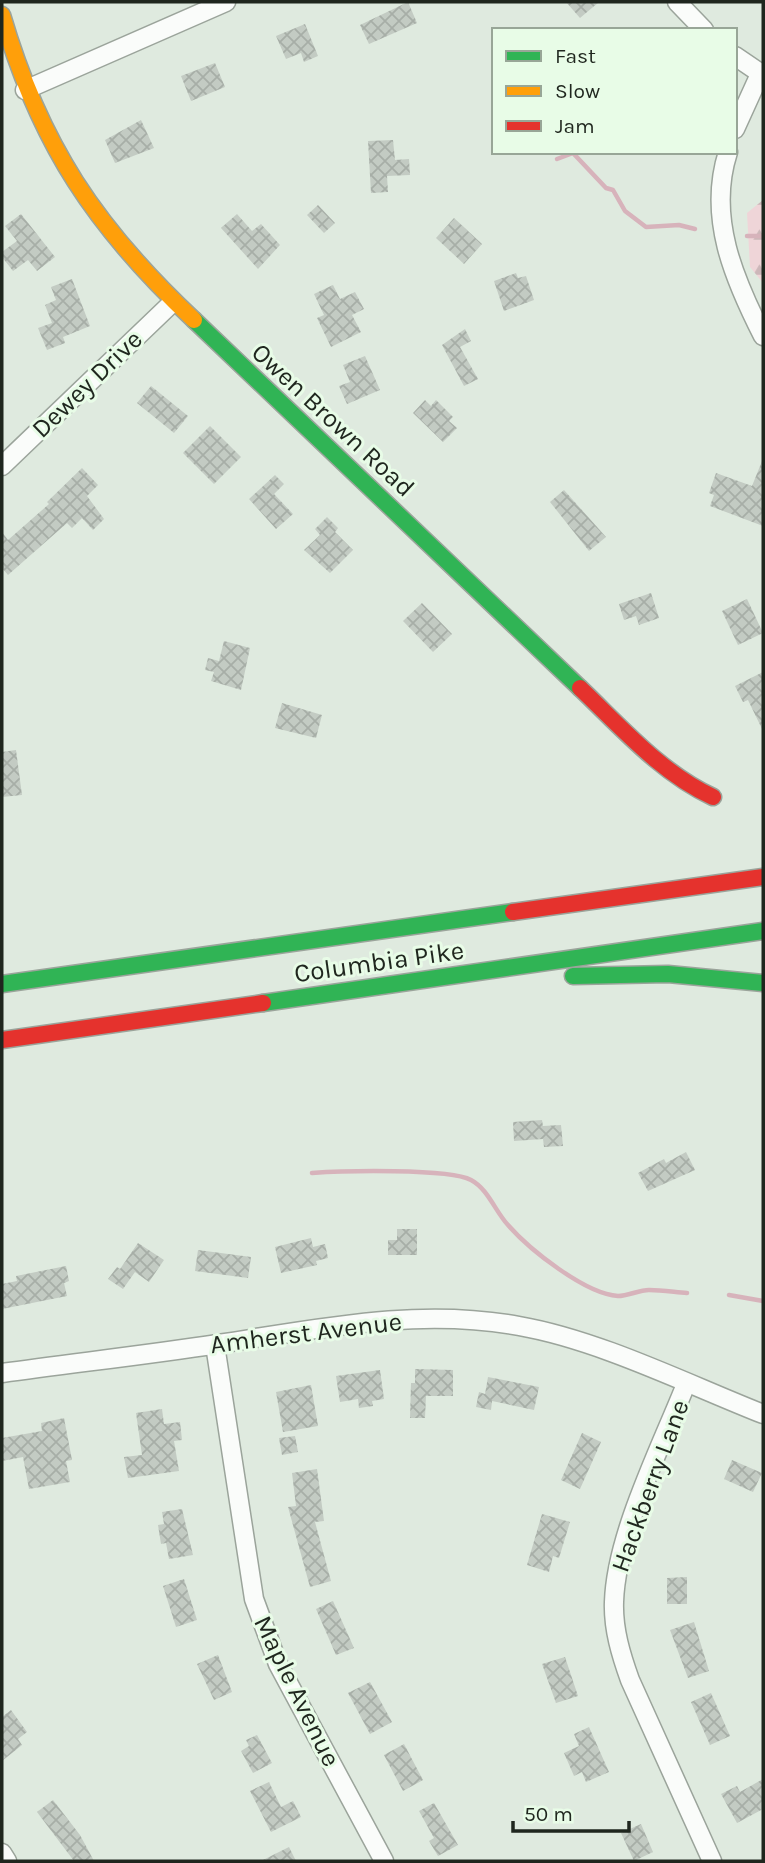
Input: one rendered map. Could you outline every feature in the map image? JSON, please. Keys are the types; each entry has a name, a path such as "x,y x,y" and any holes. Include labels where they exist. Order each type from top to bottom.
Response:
{"main road":[{"name":"Owen Brown Road","path":"2,15 25,90 54,153 90,208 122,248 173,302 660,763 691,787 713,797"},
{"path":"541,910 750,862"},
{"name":"Columbia Pike","path":"2,984 763,877"},
{"name":"Columbia Pike","path":"2,1040 763,932"},
{"path":"241,1007 590,975 691,975 763,983"}],"street":[{"path":"25,90 226,2"},
{"path":"677,2 702,28"},
{"path":"737,57 762,74 737,125"},
{"path":"727,154 721,220 739,290 763,336"},
{"name":"Dewey Drive","path":"2,466 173,302"},
{"name":"Amherst Avenue","path":"2,1373 215,1345 339,1324 398,1320 484,1321 561,1336 763,1414"},
{"name":"Maple Avenue","path":"215,1345 254,1599 278,1664 384,1861"},
{"name":"Hackberry Lane","path":"686,1384 636,1510 616,1579 613,1603 621,1652 630,1680 712,1861"},
{"path":"2,1853 7,1861"}],"green space":[{"path":"763,200 763,283 750,267 747,213"}],"building":[{"path":"408,2 417,23 369,44 360,25"},
{"path":"566,2 599,2 580,18"},
{"path":"305,24 318,56 304,62 301,53 286,59 276,36"},
{"path":"215,63 225,87 191,101 181,76"},
{"path":"141,120 154,148 115,163 105,140"},
{"path":"393,140 395,160 409,159 410,175 387,176 388,192 371,193 368,141"},
{"path":"318,205 335,223 324,233 307,215"},
{"path":"21,214 55,257 37,271 28,260 13,271 2,257 2,252 17,241 5,226"},
{"path":"237,214 252,231 261,224 280,245 258,269 221,228"},
{"path":"454,218 482,244 464,264 436,238"},
{"path":"516,273 518,278 526,276 534,300 504,311 494,281"},
{"path":"72,279 90,326 63,337 65,343 47,350 38,328 52,323 45,305 56,300 51,287"},
{"path":"333,285 340,299 355,292 364,309 352,315 361,332 331,347 317,318 324,315 314,294"},
{"path":"465,329 471,341 460,347 478,379 464,386 442,345"},
{"path":"365,356 380,390 347,404 339,386 350,382 343,365"},
{"path":"151,386 188,416 174,433 137,403"},
{"path":"425,400 431,406 436,400 453,417 449,421 457,428 443,442 413,413"},
{"path":"210,426 241,457 214,484 183,453"},
{"path":"762,461 763,526 710,506 714,495 709,493 716,473 752,486"},
{"path":"82,468 98,485 87,496 104,519 93,530 82,518 72,528 67,523 8,575 2,568 2,532 8,540 49,504 47,502"},
{"path":"275,475 284,484 274,494 293,514 276,529 249,499"},
{"path":"564,490 606,537 589,551 550,502"},
{"path":"327,517 338,528 335,532 353,550 330,573 304,550 320,535 315,529"},
{"path":"651,593 659,618 639,625 636,616 624,620 619,604"},
{"path":"747,599 763,633 738,645 722,611"},
{"path":"422,603 452,634 433,652 403,621"},
{"path":"224,641 250,648 241,690 211,681 214,672 205,670 208,658 219,661"},
{"path":"763,672 763,731 748,700 743,702 735,686"},
{"path":"282,703 322,715 316,738 275,728"},
{"path":"16,750 22,795 2,797 2,752"},
{"path":"542,1120 543,1126 561,1125 563,1146 544,1147 543,1139 514,1141 513,1122"},
{"path":"686,1152 695,1170 648,1191 638,1173 664,1159 666,1163"},
{"path":"397,1229 417,1229 417,1255 388,1255 388,1240 397,1240"},
{"path":"311,1238 313,1247 325,1244 328,1258 316,1261 317,1265 281,1273 275,1247"},
{"path":"138,1243 164,1260 149,1282 135,1272 123,1289 108,1279 117,1267 120,1269"},
{"path":"198,1250 251,1257 248,1278 195,1271"},
{"path":"66,1266 69,1281 64,1283 67,1296 2,1309 2,1284 17,1281 16,1276"},
{"path":"415,1369 453,1370 453,1396 426,1396 425,1418 410,1418 411,1383 415,1383"},
{"path":"380,1370 384,1399 372,1401 373,1406 359,1408 358,1399 340,1402 336,1376"},
{"path":"488,1377 539,1387 534,1410 492,1401 491,1410 476,1407 479,1392 485,1394"},
{"path":"311,1385 318,1426 283,1432 276,1392"},
{"path":"162,1409 164,1424 180,1422 182,1440 174,1441 179,1471 128,1478 124,1457 142,1455 136,1413"},
{"path":"64,1418 72,1460 66,1461 70,1482 29,1489 23,1457 2,1461 2,1438 42,1431 41,1423"},
{"path":"582,1433 601,1442 580,1489 561,1480"},
{"path":"295,1436 298,1452 282,1455 279,1438"},
{"path":"732,1460 762,1473 753,1492 724,1479"},
{"path":"317,1469 324,1521 315,1522 331,1581 310,1587 288,1507 296,1506 292,1473"},
{"path":"182,1509 193,1555 169,1559 166,1543 161,1544 158,1525 164,1524 162,1512"},
{"path":"542,1514 570,1522 559,1558 553,1556 549,1572 527,1565"},
{"path":"687,1577 687,1604 667,1604 667,1578"},
{"path":"184,1579 197,1620 176,1627 163,1586"},
{"path":"333,1601 354,1648 336,1655 316,1609"},
{"path":"694,1622 709,1671 688,1678 670,1630"},
{"path":"218,1655 232,1692 214,1700 197,1664"},
{"path":"565,1657 578,1696 556,1703 542,1664"},
{"path":"370,1682 392,1722 370,1734 348,1693"},
{"path":"711,1693 730,1736 710,1745 691,1702"},
{"path":"11,1710 27,1732 18,1739 22,1745 2,1761 2,1717"},
{"path":"589,1727 609,1772 586,1782 582,1772 574,1776 564,1753 579,1746 574,1734"},
{"path":"257,1735 272,1763 253,1773 241,1751 249,1746 246,1740"},
{"path":"404,1744 423,1780 403,1791 384,1755"},
{"path":"763,1779 763,1809 737,1823 721,1794 737,1786 740,1792"},
{"path":"269,1782 281,1807 293,1801 301,1817 271,1832 250,1791"},
{"path":"53,1800 80,1835 94,1861 74,1861 37,1812"},
{"path":"434,1803 458,1845 438,1856 429,1841 434,1838 419,1811"},
{"path":"641,1824 653,1852 634,1861 621,1833"},
{"path":"289,1847 296,1861 261,1861"}],"waterway":[{"path":"557,159 570,154"},
{"path":"574,154 606,188 613,190 625,211 646,227 679,225 695,229"},
{"path":"747,236 763,236"},
{"path":"312,1173 394,1171 459,1176 477,1184 508,1225 529,1246 574,1279 618,1296 649,1290 687,1293"},
{"path":"729,1295 763,1301"}],"traffic: fast":[{"path":"194,320 580,688"},
{"path":"2,984 513,912"},
{"path":"263,1003 763,931"},
{"path":"573,976 668,974 763,983"}],"traffic: slow":[{"path":"2,15 34,105 76,182 128,252 194,320"}],"traffic: jam":[{"path":"580,688 659,762 713,797"},
{"path":"513,912 763,877"},
{"path":"2,1040 263,1003"}]}
